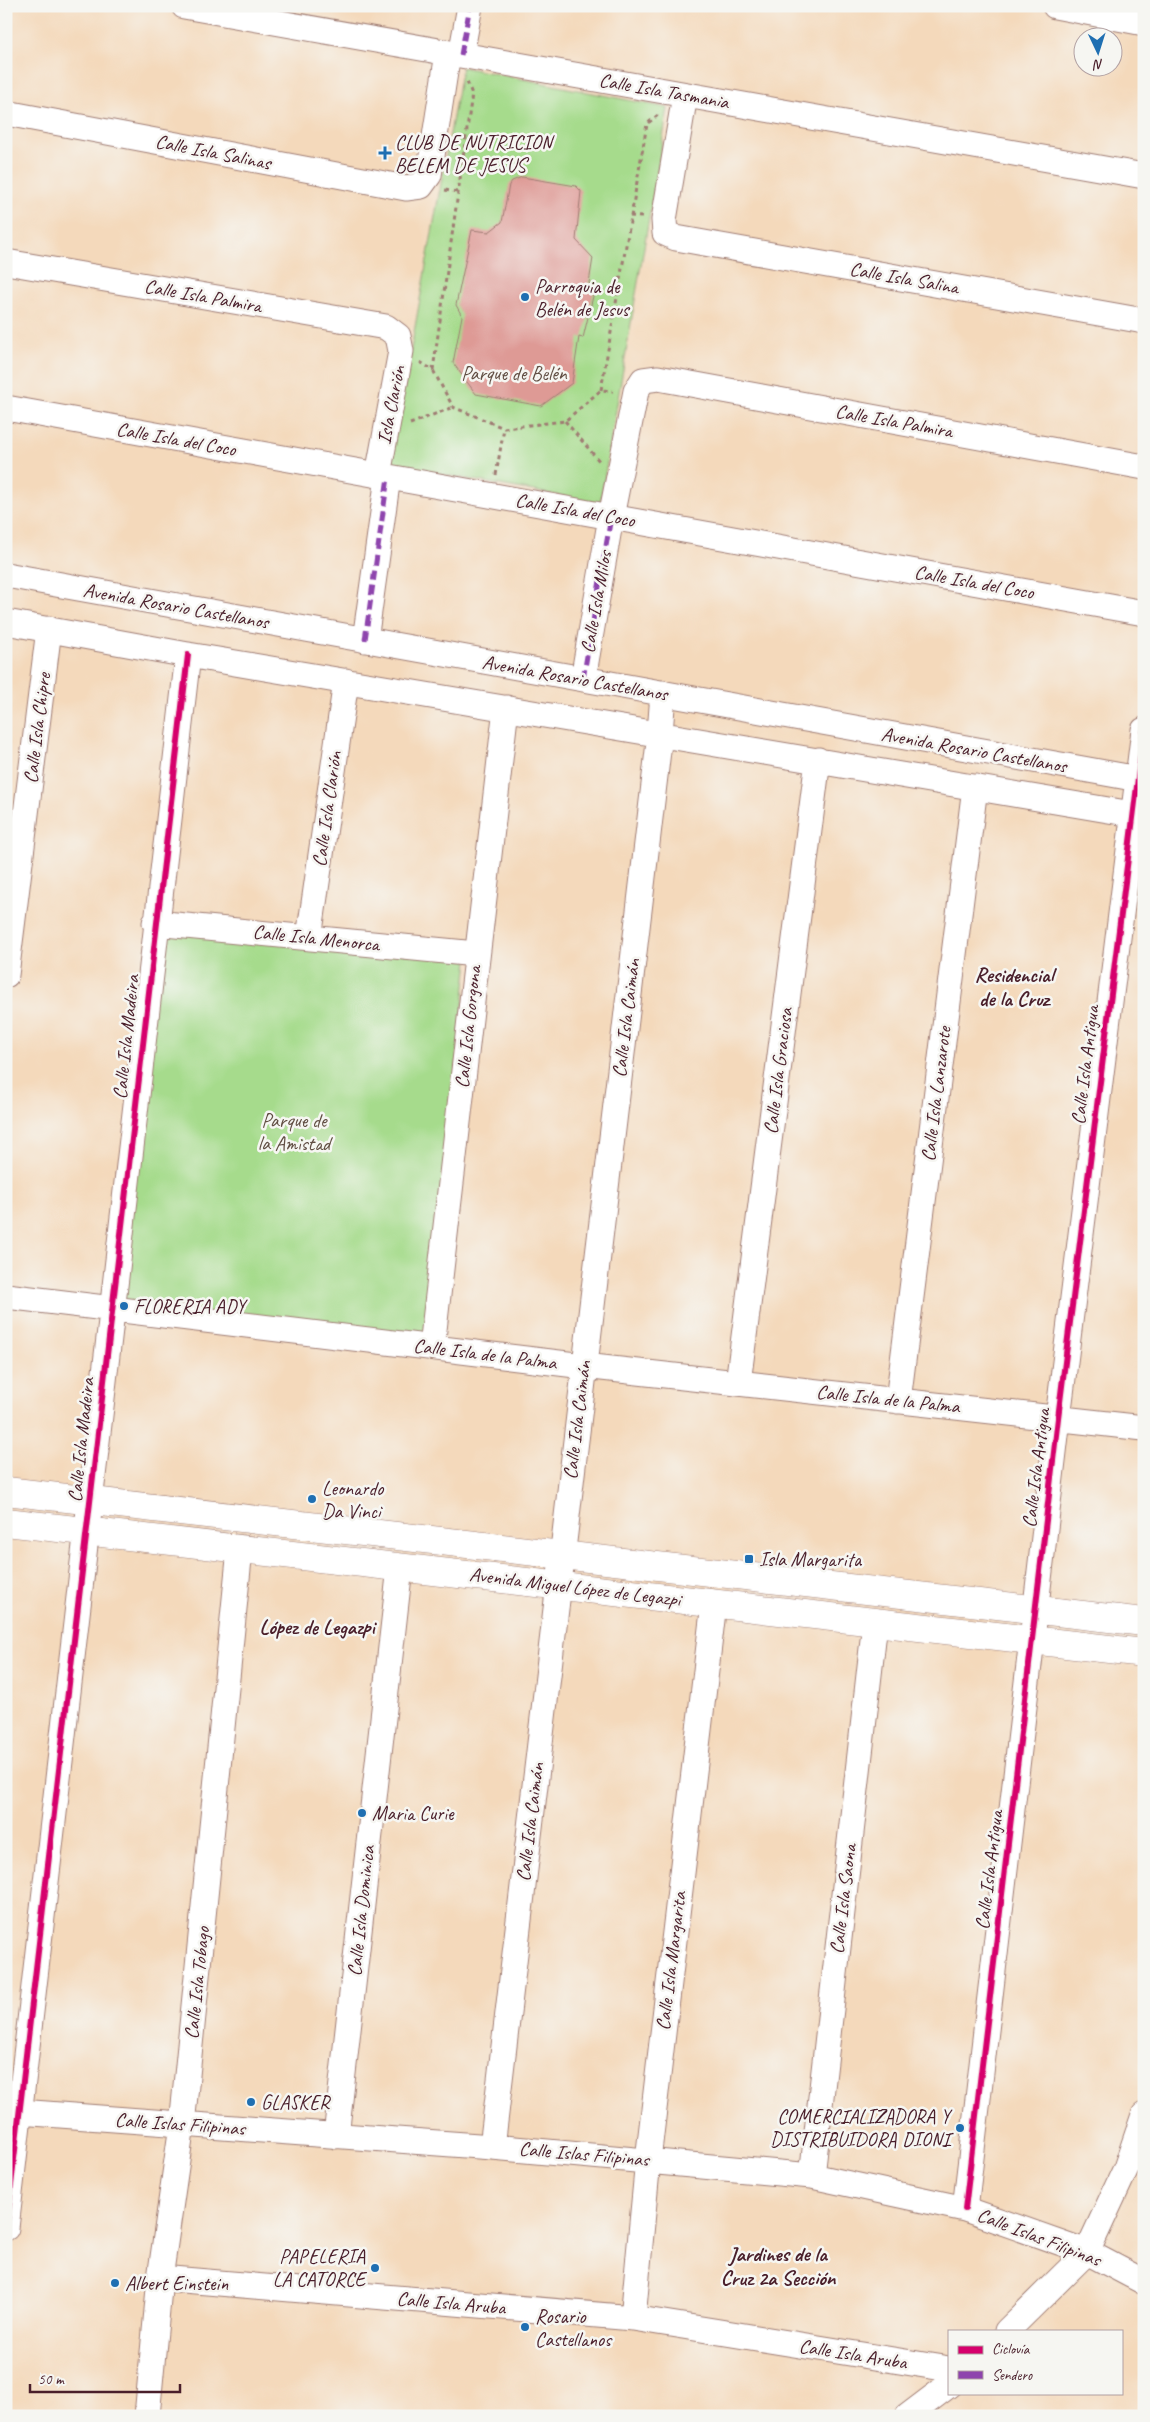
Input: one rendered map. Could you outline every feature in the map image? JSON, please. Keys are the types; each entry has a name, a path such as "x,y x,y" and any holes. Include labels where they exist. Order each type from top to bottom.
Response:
{"main road":[{"name":"Avenida Miguel López de Legazpi","path":"6,1491 1144,1622"},
{"name":"Avenida Miguel López de Legazpi","path":"6,1522 1144,1653"}],"street":[{"name":"Calle Isla Tasmania","path":"184,6 1144,176"},
{"path":"455,54 470,6"},
{"path":"1055,6 1144,23"},
{"name":"Calle Isla Salinas","path":"6,113 406,188 421,186 429,175 455,54"},
{"name":"Calle Isla Salina","path":"686,95 664,220 665,233 676,238 1144,321"},
{"name":"Calle Isla Palmira","path":"6,262 386,327 399,343"},
{"name":"Isla Clarión","path":"365,640 383,476 385,434 399,343"},
{"name":"Calle Isla Palmira","path":"640,386 658,378 1144,467"},
{"name":"Calle Isla Milos","path":"583,679 611,517 640,386"},
{"name":"Calle Isla del Coco","path":"6,408 1144,613"},
{"name":"Avenida Rosario Castellanos","path":"6,575 1140,780"},
{"name":"Avenida Rosario Castellanos","path":"6,622 188,655 1138,814"},
{"name":"Calle Isla Chipre","path":"6,975 49,629"},
{"name":"Calle Isla Madeira","path":"6,2228 13,2111 91,1501 155,923 188,655"},
{"name":"Calle Isla Clarión","path":"309,938 346,681"},
{"name":"Calle Isla Caimán","path":"492,2147 660,734 662,693"},
{"name":"Calle Isla Gorgona","path":"432,1347 476,954 506,708"},
{"name":"Calle Isla Antigua","path":"965,2209 1058,1418 1138,814 1144,730"},
{"name":"Calle Isla Graciosa","path":"738,1383 818,760"},
{"name":"Calle Isla Lanzarote","path":"898,1400 975,787"},
{"name":"Calle Isla Menorca","path":"155,923 476,954"},
{"name":"Calle Isla de la Palma","path":"6,1296 584,1366 1144,1428"},
{"name":"Calle Isla Tobago","path":"147,2416 160,2278 182,2125 240,1549"},
{"name":"Calle Isla Dominica","path":"336,2136 400,1567"},
{"name":"Calle Isla Margarita","path":"633,2318 648,2160 714,1603"},
{"name":"Calle Isla Saona","path":"812,2176 875,1622"},
{"name":"Calle Islas Filipinas","path":"13,2111 492,2147 812,2176 965,2209 1088,2252 1144,2282"},
{"path":"1008,2330 1088,2252 1126,2168 1144,2115"},
{"name":"Calle Isla Aruba","path":"160,2278 633,2318 948,2369"},
{"path":"908,2416 948,2386"}],"path":[{"path":"433,370 472,94 455,54"},
{"path":"601,390 647,124 686,95"},
{"path":"399,343 433,370 453,407 504,428 565,421 601,390 640,386"},
{"path":"385,434 453,407"},
{"path":"565,421 618,483"},
{"path":"493,496 504,428"}],"green space":[{"name":"Parque de Belén","path":"462,67 668,108 600,503 390,465"},
{"name":"Parque de la Amistad","path":"161,930 468,960 426,1340 119,1303"}],"building":[{"name":"Parroquia de Belén de Jesus","path":"522,177 576,186 581,191 576,240 593,258 589,283 595,288 583,338 579,337 572,383 541,406 476,394 453,363 462,316 456,305 472,230 489,232 502,222 509,185 512,181"}],"marked path":[{"path":"461,55 470,6"},
{"path":"365,640 388,477"},
{"path":"583,679 611,517"}],"cycle path":[{"path":"6,2228 188,655"},
{"path":"965,2209 1058,1418 1144,730"}],"place":[{"name":"CLUB DE NUTRICION BELEM DE JESUS","path":"385,153"},
{"name":"Parroquia de Belén de Jesus","path":"525,297"},
{"name":"FLORERIA ADY","path":"124,1306"},
{"name":"Leonardo Da Vinci","path":"312,1499"},
{"name":"Isla Margarita","path":"749,1559"},
{"name":"Maria Curie","path":"362,1813"},
{"name":"GLASKER","path":"251,2102"},
{"name":"COMERCIALIZADORA Y DISTRIBUIDORA DIONI","path":"960,2128"},
{"name":"PAPELERIA LA CATORCE","path":"375,2268"},
{"name":"Albert Einstein","path":"115,2283"},
{"name":"Rosario Castellanos","path":"525,2327"}],"district":[{"name":"Residencial de la Cruz","path":"1014,987"},
{"name":"López de Legazpi","path":"317,1627"},
{"name":"Jardines de la Cruz 2a Sección","path":"778,2266"}]}
